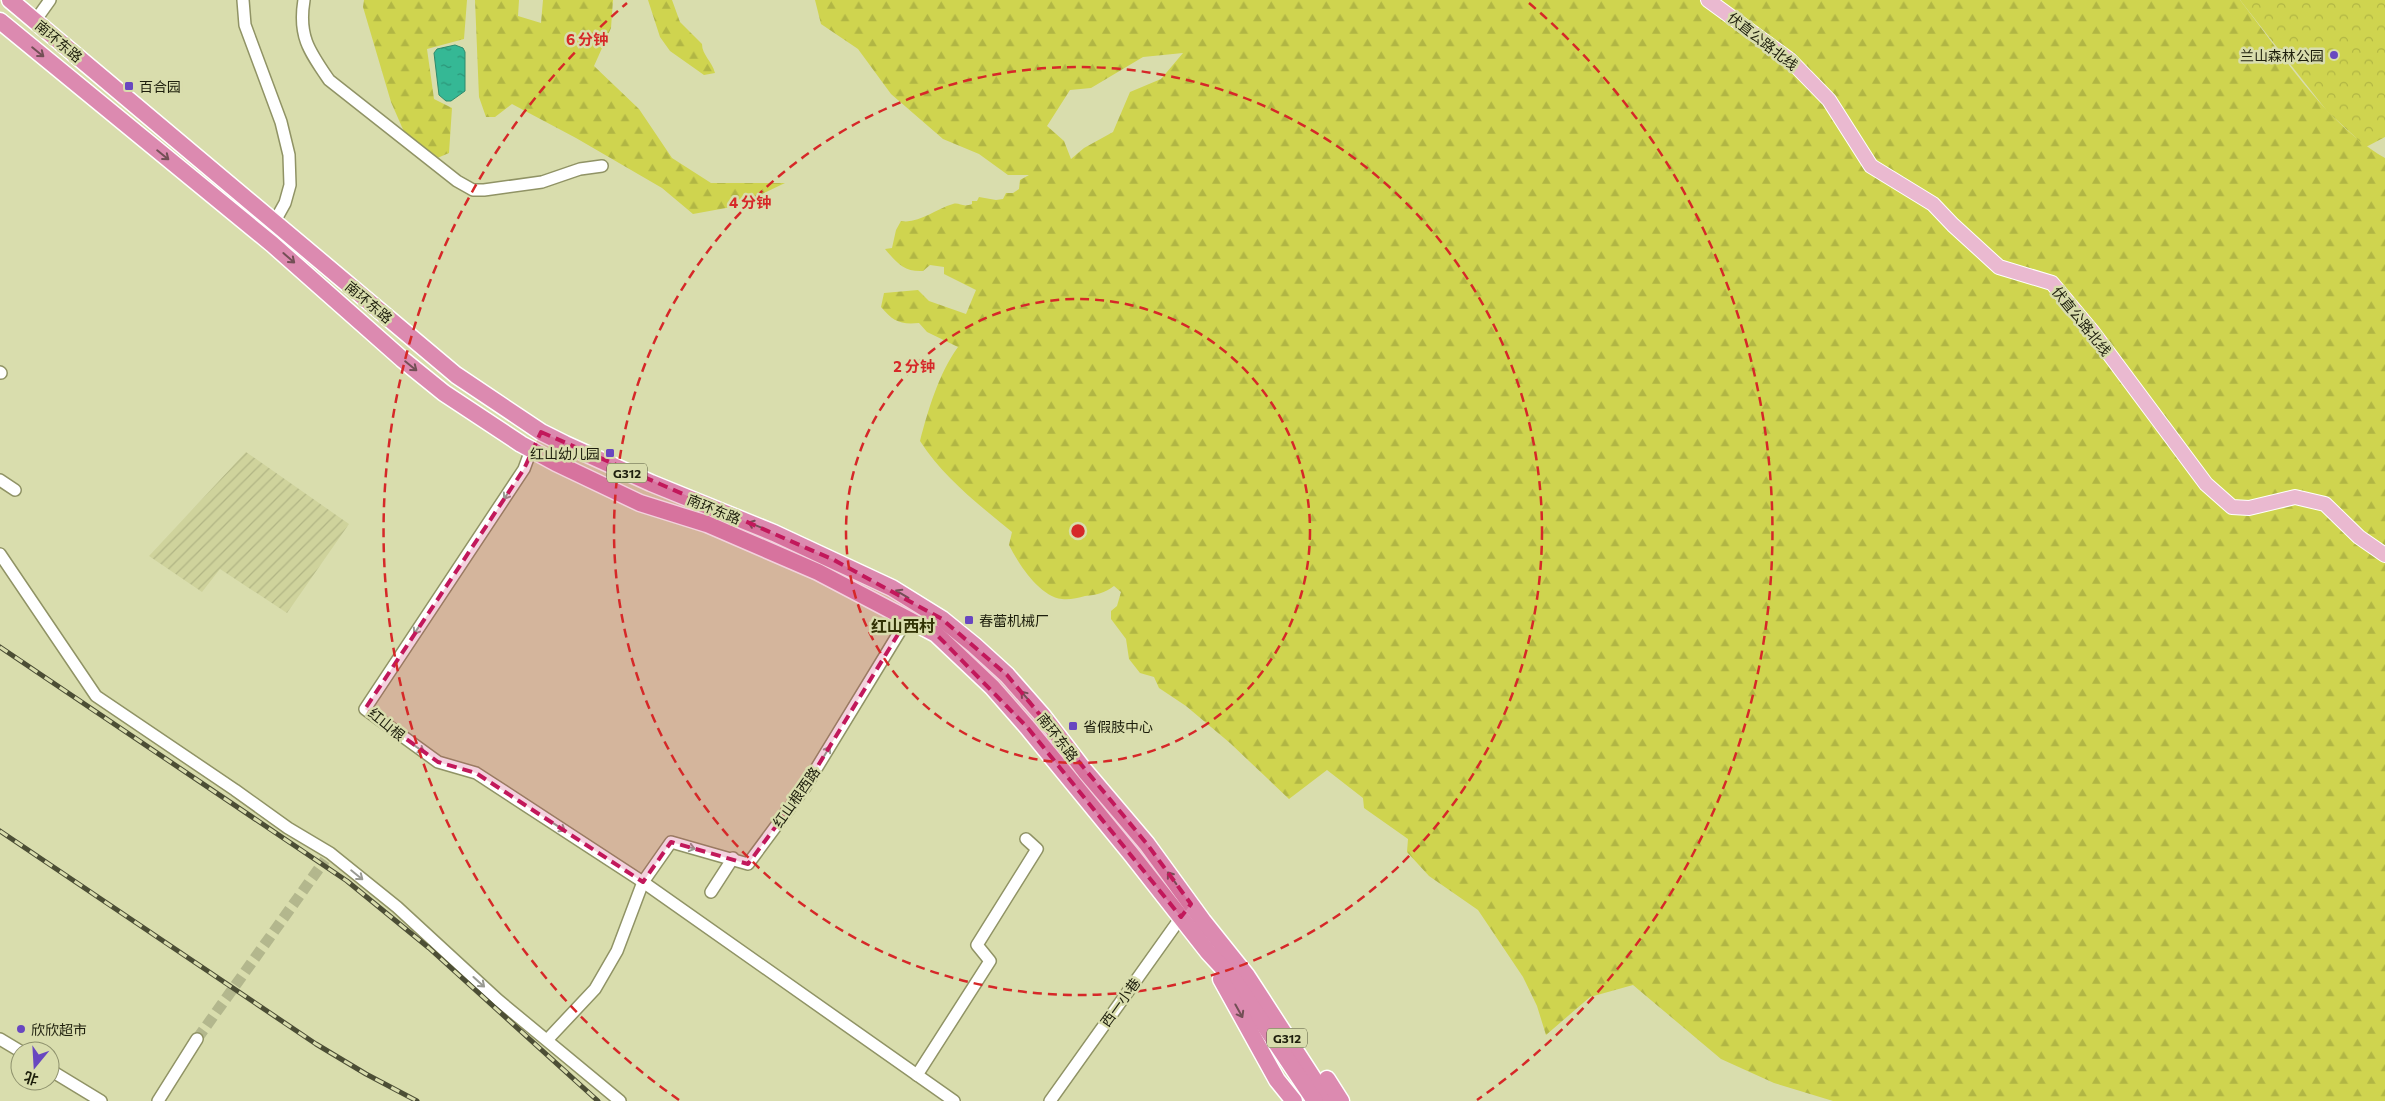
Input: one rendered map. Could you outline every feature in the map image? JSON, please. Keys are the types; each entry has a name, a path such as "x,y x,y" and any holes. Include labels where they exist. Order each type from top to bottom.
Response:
{"highway":[{"name":"南环东路","path":"10,0 456,375 541,432 651,483 834,560 892,588 942,619 974,644 1019,689 1147,844 1223,945 1240,978 1315,1101"},
{"name":"南环东路","path":"0,21 272,244 444,393 531,450 640,502 707,524 818,572 936,634 992,687 1208,952 1240,978 1328,1101"},
{"path":"531,450 541,432"},
{"path":"1223,945 1252,964 1341,1101"},
{"path":"1208,952 1277,1080 1294,1101"}],"main road":[{"name":"伏直公路北线","path":"1708,0 1790,60 1829,100 1871,166 1933,204 1999,266 2052,283 2092,331 2206,484 2232,507 2249,508 2295,497 2325,504 2359,537 2385,555"}],"street":[{"path":"35,20 50,0"},
{"path":"243,0 245,25 281,122 289,155 290,185 285,203 275,221"},
{"path":"304,0 302,16 303,36 328,80 457,181 473,190 542,182 580,169 602,166"},
{"name":"红山根","path":"531,450 524,469 365,709 438,762 476,773 643,882"},
{"path":"0,480 15,490"},
{"path":"0,554 96,696 235,790 397,907 498,1000 548,1039 620,1101"},
{"name":"红山根西路","path":"643,882 671,842 733,858 748,864 805,787 908,618"},
{"path":"917,1075 990,961 977,945 1037,849 1026,839"},
{"path":"711,892 733,858"},
{"path":"548,1039 595,989 617,951 643,882 954,1101"},
{"name":"西一小巷","path":"1050,1101 1191,904"},
{"path":"158,1101 197,1040"},
{"path":"60,1076 101,1101"}],"highlighted area":[{"path":"541,432 834,560 942,619 1007,675 1147,844 1191,904 1181,917 1027,727 936,634 908,618 805,787 748,864 671,842 643,882 476,773 438,762 365,709 524,469"}],"shaded area":[{"path":"246,452 349,524 287,613 220,569 202,592 149,556"}],"green space":[{"path":"364,0 467,0 464,39 427,49 434,99 452,108 449,153 435,159 405,134 391,102 363,7"},
{"path":"475,0 519,0 518,16 541,23 543,0 613,0 611,28 594,66 639,109 672,158 711,183 785,183 737,206 693,214 662,188 576,138 512,104 495,117 486,117 479,97"},
{"path":"648,0 672,0 680,22 702,44 702,48 715,73 704,75 670,51 660,37"},
{"path":"815,0 2240,0 2324,107 2363,143 2385,158 2385,1101 1833,1101 1774,1083 1721,1059 1633,985 1590,997 1546,1035 1537,1006 1523,977 1478,910 1429,876 1407,852 1408,839 1364,808 1363,798 1327,770 1289,799 1230,743 1186,706 1159,688 1154,677 1140,673 1129,659 1126,639 1111,619 1111,611 1117,606 1121,592 1114,586 1097,594 1074,599 1062,599 1053,597 1045,592 1030,578 1009,545 1012,532 962,490 929,454 920,441 923,429 945,368 958,347 927,332 919,323 902,323 893,319 881,307 884,293 918,290 929,301 966,314 976,290 944,274 944,267 930,265 923,271 916,271 901,266 885,249 892,248 896,230 901,221 921,218 953,204 969,205 972,204 972,201 977,201 979,197 996,200 1003,199 1006,193 1013,193 1019,189 1020,180 1029,175 1008,175 979,154 943,139 891,94 858,49 821,24","holes":["1183,53 1161,79 1130,92 1113,132 1084,148 1071,159 1064,141 1047,126 1070,90 1091,88 1143,57"]},
{"name":"兰山森林公园","path":"2240,0 2385,0 2385,137 2366,147 2327,111"}],"water":[{"path":"455,45 463,48 465,52 465,91 451,101 446,101 439,95 434,53 437,49"}],"tunnel":[{"path":"197,1039 325,860"}],"railway":[{"path":"0,647 347,881 429,948 598,1101"},
{"path":"0,831 316,1044 366,1074 417,1101"}],"place":[{"name":"兰山森林公园","path":"2334,55"},
{"name":"百合园","path":"129,86"},
{"name":"红山幼儿园","path":"610,453"},
{"name":"春蕾机械厂","path":"969,620"},
{"name":"省假肢中心","path":"1073,726"},
{"name":"欣欣超市","path":"21,1029"}],"district":[{"name":"红山西村","path":"903,625"}]}
